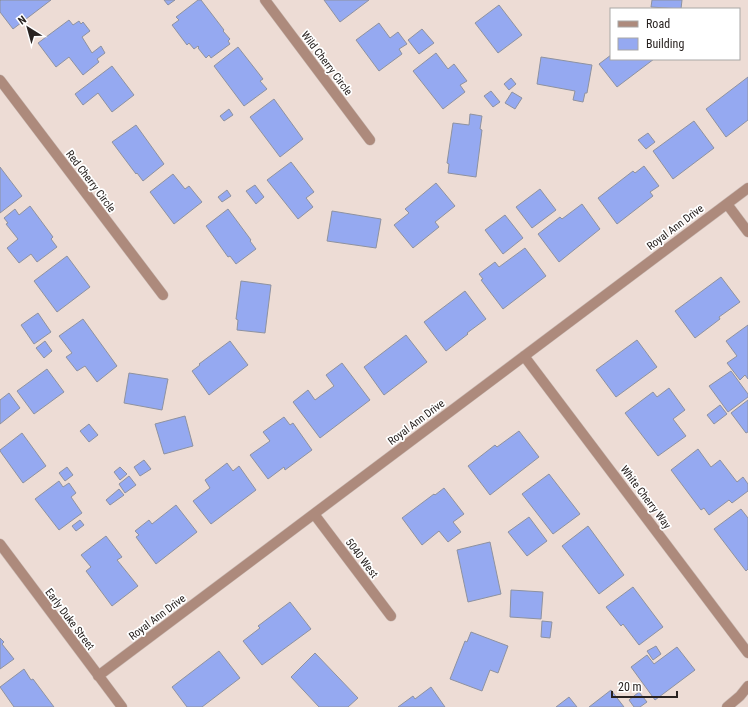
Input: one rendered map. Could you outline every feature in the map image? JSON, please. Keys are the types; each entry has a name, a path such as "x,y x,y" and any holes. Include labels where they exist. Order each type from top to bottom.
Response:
{"street":[{"name":"Wild Cherry Circle","path":"265,0 370,140"},
{"name":"Red Cherry Circle","path":"0,80 162,295"},
{"name":"Royal Ann Drive","path":"98,676 748,188"},
{"path":"727,204 748,232"},
{"name":"White Cherry Way","path":"524,356 748,653"},
{"name":"5040 West","path":"314,514 391,616"},
{"name":"Early Duke Street","path":"2,551 122,707"},
{"path":"727,707 740,696 748,686"}],"building":[{"path":"1,0 51,0 13,29 0,12"},
{"path":"164,0 175,0 168,5"},
{"path":"198,0 201,0 230,39 228,41 230,44 211,58 209,55 206,58 198,46 194,49 189,43 187,45 172,25 179,20 176,17"},
{"path":"324,0 369,0 340,22"},
{"path":"652,0 682,0 681,8 651,7"},
{"path":"499,5 522,35 498,53 475,23"},
{"path":"69,20 73,25 79,21 81,24 83,22 90,31 82,37 92,53 101,46 105,53 97,59 99,62 83,75 69,57 56,67 38,43"},
{"path":"379,23 390,38 398,32 407,44 399,49 402,54 379,71 356,40"},
{"path":"422,29 434,43 419,54 408,40"},
{"path":"238,47 263,79 260,81 267,89 244,106 214,66"},
{"path":"436,53 448,69 454,64 467,81 460,85 465,92 443,109 413,71"},
{"path":"610,56 610,60 653,60 617,87 599,64"},
{"path":"541,57 592,65 587,93 585,93 583,102 573,100 575,91 537,84"},
{"path":"112,66 134,95 112,112 98,93 83,105 75,94"},
{"path":"748,77 748,120 726,137 706,109"},
{"path":"511,78 516,84 509,90 504,84"},
{"path":"491,91 500,102 493,107 484,96"},
{"path":"512,92 522,98 515,109 505,103"},
{"path":"274,99 303,139 280,157 250,117"},
{"path":"229,109 233,115 224,121 220,116"},
{"path":"470,114 482,116 480,129 482,130 476,177 448,173 449,164 447,163 453,123 469,125"},
{"path":"694,121 714,148 673,179 653,151"},
{"path":"136,125 164,164 143,181 112,142"},
{"path":"648,133 655,142 646,149 638,140"},
{"path":"291,162 314,192 306,198 313,207 298,219 267,180"},
{"path":"644,166 659,186 650,192 653,196 617,224 598,198 633,171 635,173"},
{"path":"0,167 22,196 0,213"},
{"path":"173,174 185,189 189,186 202,202 174,224 150,192"},
{"path":"436,183 455,206 435,222 439,227 413,248 394,225 409,213 405,209"},
{"path":"255,185 264,197 256,204 246,191"},
{"path":"540,189 556,210 532,228 516,207"},
{"path":"227,190 231,196 222,202 218,197"},
{"path":"582,204 600,229 559,262 538,234 560,217 562,219"},
{"path":"30,206 53,237 51,239 57,247 37,262 31,254 19,263 7,248 18,239 6,224 8,223 4,218 15,209 19,215"},
{"path":"228,209 256,249 236,264 230,256 228,257 206,226"},
{"path":"332,211 381,219 376,248 327,241"},
{"path":"505,215 523,238 503,254 485,230"},
{"path":"525,248 546,276 503,309 481,280 483,279 479,274 495,262 499,267"},
{"path":"67,256 90,287 57,312 34,281"},
{"path":"721,277 740,302 719,317 720,319 695,338 675,311"},
{"path":"241,281 271,285 265,333 237,330 238,320 236,319"},
{"path":"465,291 486,319 446,351 424,322"},
{"path":"38,313 51,332 34,344 21,325"},
{"path":"83,319 117,366 97,382 85,366 77,371 66,357 72,353 59,336"},
{"path":"748,325 748,379 745,375 740,380 727,363 737,356 726,341"},
{"path":"406,335 427,362 384,395 364,367"},
{"path":"637,340 657,367 616,397 596,370"},
{"path":"45,341 52,351 44,358 36,348"},
{"path":"230,341 248,365 209,395 192,371"},
{"path":"342,363 370,400 320,438 293,402 308,390 315,400 334,386 326,375"},
{"path":"47,369 64,392 34,414 17,391"},
{"path":"731,371 748,394 748,397 728,412 709,386"},
{"path":"129,373 168,379 162,410 124,403"},
{"path":"669,388 685,410 673,419 686,436 658,456 625,413 653,392 657,397"},
{"path":"9,393 20,408 0,424 0,400"},
{"path":"748,400 748,432 746,433 731,413"},
{"path":"720,405 727,414 714,424 707,415"},
{"path":"185,416 193,446 164,454 155,424"},
{"path":"284,417 290,425 293,423 312,450 285,470 284,467 268,479 250,455 270,441 263,432"},
{"path":"89,424 98,435 89,442 80,431"},
{"path":"519,431 539,457 490,495 468,466 495,445 497,447"},
{"path":"22,433 46,466 23,483 0,451"},
{"path":"698,449 711,467 720,460 737,482 743,477 748,484 748,491 732,503 729,500 709,515 704,508 701,510 671,470"},
{"path":"144,460 151,469 140,476 134,467"},
{"path":"227,463 233,471 239,466 256,490 211,524 193,501 210,488 205,480"},
{"path":"67,467 73,475 65,481 59,473"},
{"path":"120,467 127,474 120,480 114,472"},
{"path":"549,474 580,514 553,534 522,494"},
{"path":"129,476 136,485 125,493 119,484"},
{"path":"59,481 63,487 69,483 76,493 71,497 82,513 59,530 35,499"},
{"path":"444,488 464,514 453,522 461,532 448,542 439,531 422,545 402,518"},
{"path":"119,489 124,495 110,505 106,500"},
{"path":"176,505 197,532 156,564 136,537 139,535 135,531 149,520 152,524"},
{"path":"741,509 748,518 748,569 746,571 714,529"},
{"path":"529,517 547,541 527,556 508,532"},
{"path":"80,520 84,525 76,531 72,526"},
{"path":"588,526 624,575 599,594 562,546"},
{"path":"106,536 122,557 117,560 138,586 112,606 86,571 91,567 81,555"},
{"path":"490,542 501,594 468,602 457,550"},
{"path":"633,587 663,627 639,645 623,624 621,626 606,607"},
{"path":"511,590 543,592 541,619 510,617"},
{"path":"290,602 311,629 262,665 243,641 260,628 258,626"},
{"path":"542,621 552,622 550,638 541,637"},
{"path":"471,632 508,646 498,673 490,670 482,691 450,679 465,641 467,642"},
{"path":"0,638 4,642 2,644 14,659 0,669"},
{"path":"656,646 661,654 653,660 647,651"},
{"path":"677,647 695,670 655,700 631,667 647,655 654,664"},
{"path":"219,651 240,678 202,707 187,707 172,687"},
{"path":"315,653 358,698 348,707 319,707 291,677"},
{"path":"24,669 31,680 33,679 54,707 14,707 0,687"},
{"path":"431,687 445,707 398,707 413,696 415,699"},
{"path":"611,690 624,707 589,707"},
{"path":"639,692 647,702 640,707 634,707 629,700"},
{"path":"569,697 577,707 556,707"}]}
